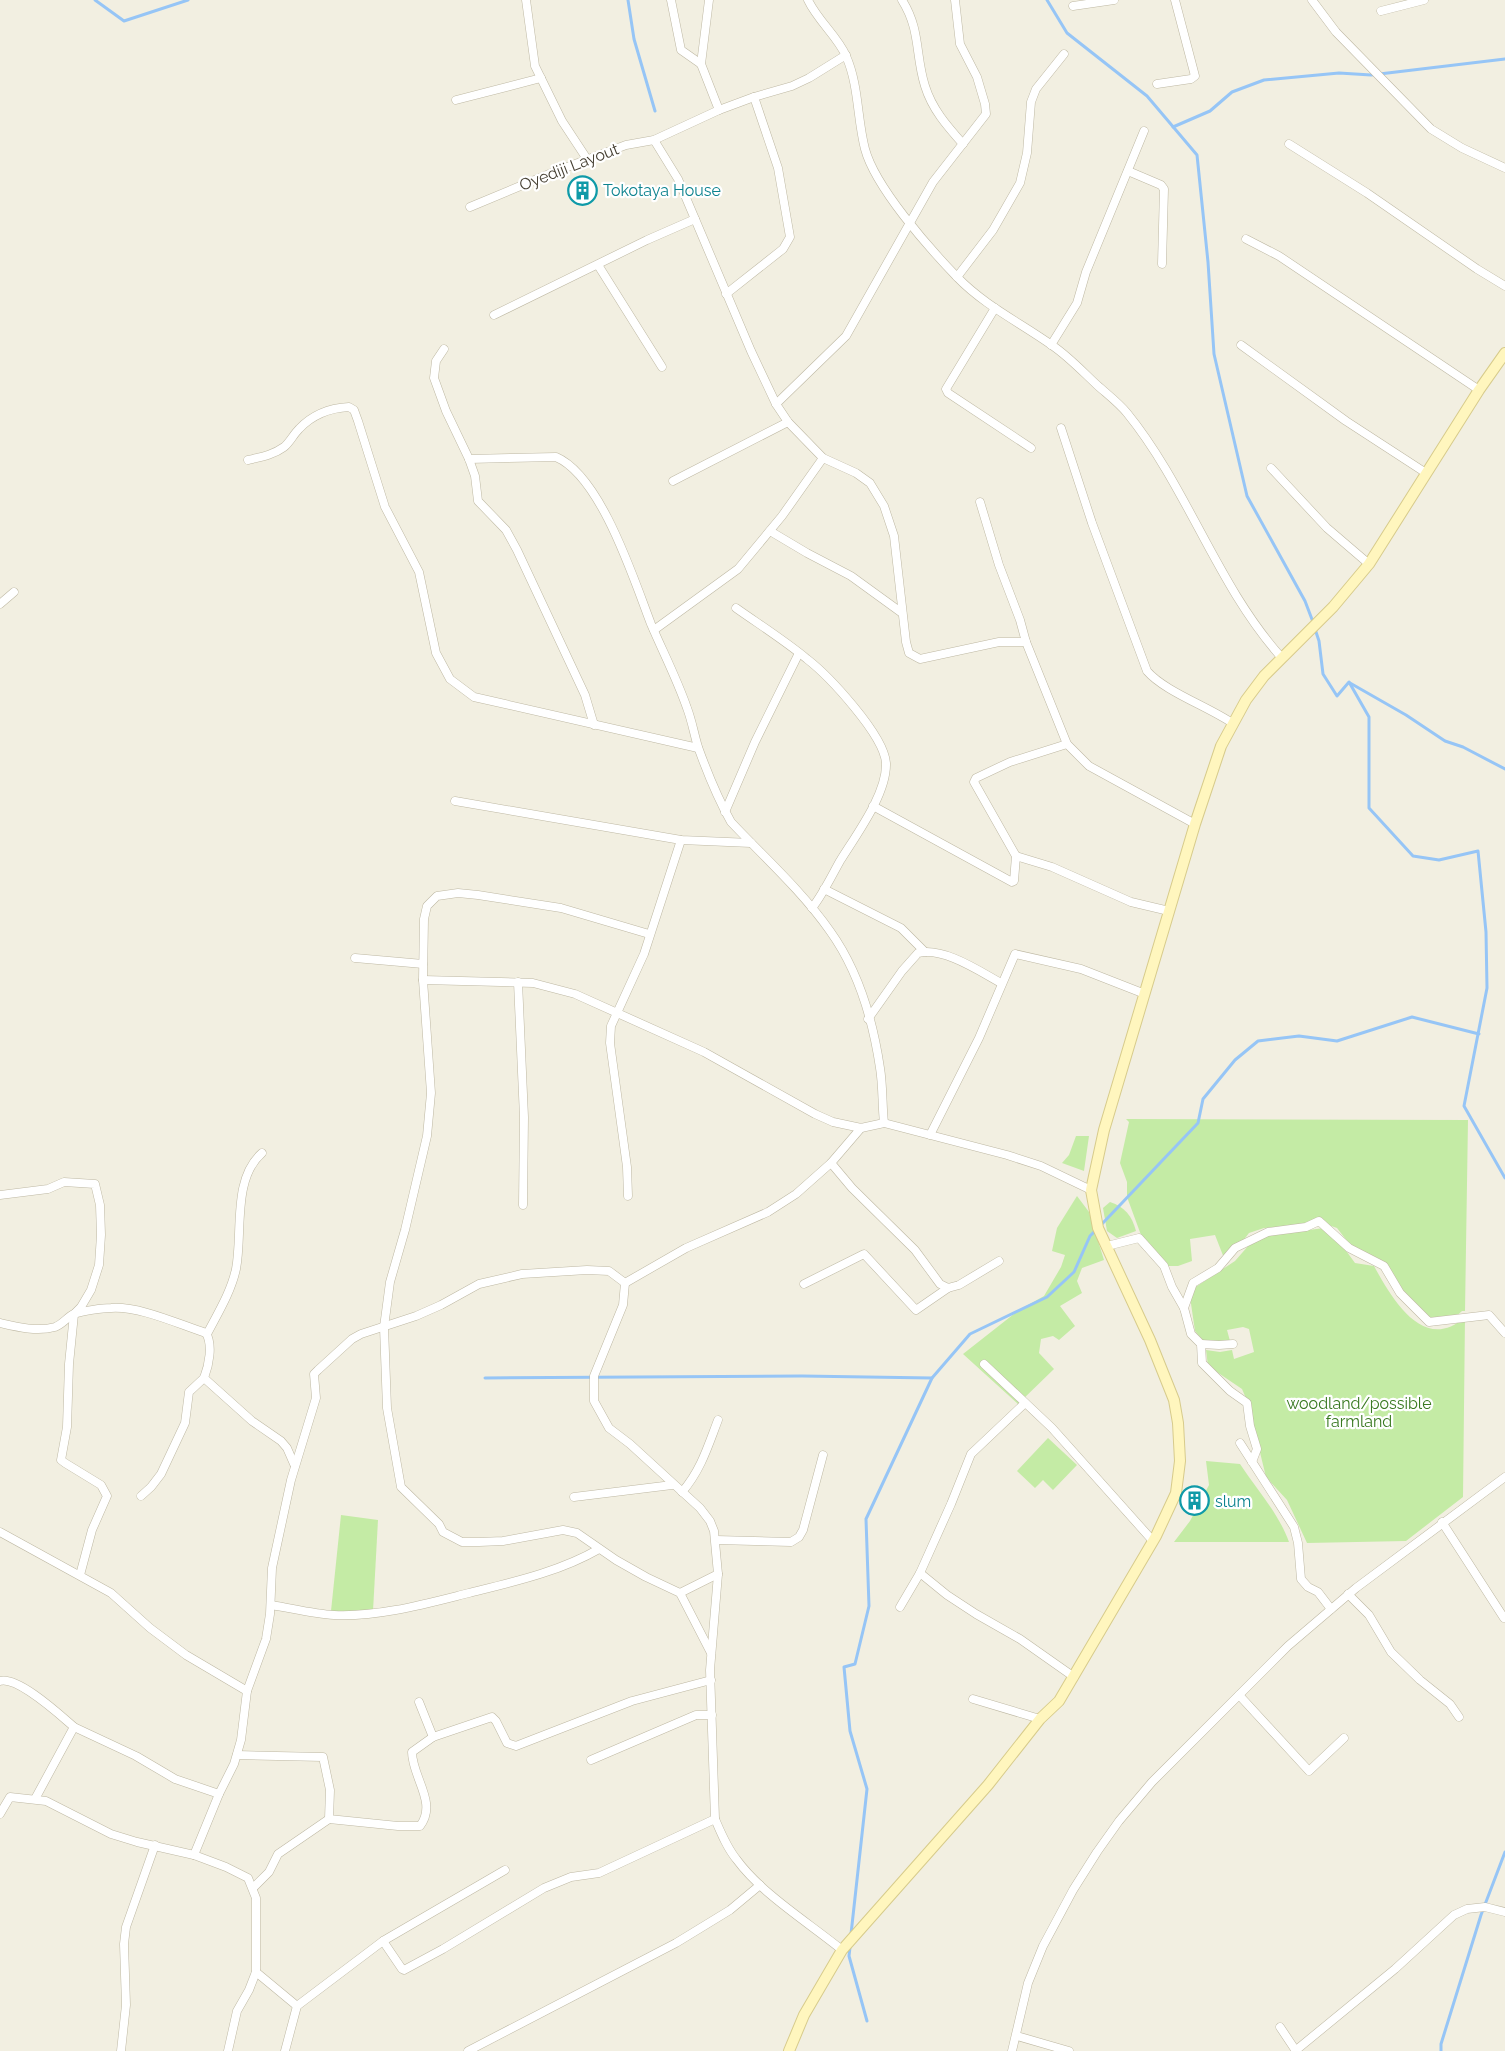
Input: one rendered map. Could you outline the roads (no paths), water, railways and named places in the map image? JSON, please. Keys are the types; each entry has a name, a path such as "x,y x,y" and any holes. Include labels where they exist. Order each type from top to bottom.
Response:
{"main road":[{"path":"789,2051 804,2015 842,1950 988,1785 1040,1719 1059,1701 1153,1541 1176,1493 1180,1461 1174,1400 1150,1340 1098,1228 1091,1190 1104,1130 1195,824 1221,746 1232,723 1263,676 1333,607 1369,564 1479,390 1505,354"}],"street":[{"path":"526,0 535,66 562,121 587,159"},
{"path":"671,0 681,50 700,64"},
{"path":"709,0 700,64 719,110"},
{"path":"808,0 819,20 846,56 856,93 868,159 874,172 909,223 957,277 995,308 1051,345 1126,411 1174,486 1243,606 1267,641 1282,658"},
{"path":"902,0 914,22 924,84 930,100 940,118 963,144"},
{"path":"776,404 846,336 933,182 986,114 977,77 960,44 955,0"},
{"path":"1073,6 1114,0"},
{"path":"1157,84 1191,79 1196,76 1175,0"},
{"path":"1312,0 1336,32 1431,129 1462,148 1505,168"},
{"path":"1382,11 1424,0"},
{"path":"957,277 993,230 1020,183 1027,153 1031,102 1036,89 1064,54"},
{"name":"Oyediji Layout","path":"470,207 587,159 626,146 654,140 719,110 792,86 846,56"},
{"path":"456,100 541,78"},
{"path":"726,294 783,249 790,237 778,168 754,97"},
{"path":"1051,345 1077,303 1086,272 1144,131"},
{"path":"654,140 678,179 726,294 776,404 788,422 824,458 856,473 870,483 884,506 894,536 902,613 909,653 920,659 999,642 1026,642"},
{"path":"1289,144 1505,286"},
{"path":"1128,171 1161,185 1164,189 1162,264"},
{"path":"494,315 695,219"},
{"path":"1246,239 1279,256 1479,390"},
{"path":"598,265 662,367"},
{"path":"995,308 946,389 948,393 1031,448"},
{"path":"1240,345 1346,421 1426,473"},
{"path":"444,349 436,361 434,378 446,411 469,459 475,476 478,501 506,530 518,550 585,695 594,725"},
{"path":"248,460 271,455 283,447 298,429 315,415 349,406 354,410 385,507 419,572 436,653 450,679 474,697 698,748"},
{"path":"673,481 788,422"},
{"path":"1061,428 1092,523 1147,671 1160,682 1232,723"},
{"path":"469,459 556,458 576,469 599,503 641,593 687,708 698,748 725,812 731,822 812,908 830,931 856,979 880,1069 884,1123"},
{"path":"654,630 738,569 770,531 824,458"},
{"path":"1271,468 1327,528 1369,564"},
{"path":"980,502 1026,642 1067,744 1089,766 1195,824"},
{"path":"770,531 851,576 902,613"},
{"path":"0,604 14,592"},
{"path":"736,608 808,660 843,695 868,726 884,751 886,764 881,787 873,806 812,908"},
{"path":"725,812 755,742 799,653"},
{"path":"873,806 1012,882 1016,856 974,782 976,778 1010,762 1067,744"},
{"path":"455,801 681,840 751,843"},
{"path":"628,1196 627,1167 610,1043 611,1026 644,954 681,840"},
{"path":"1016,856 1052,867 1131,902 1169,911"},
{"path":"824,889 901,928 925,952"},
{"path":"649,934 561,908 458,893 437,896 427,906 424,919 423,980 431,1093 428,1136 390,1282 384,1327 387,1408 399,1482 403,1491 439,1524 443,1532 462,1542 502,1541 563,1530 577,1533 646,1577 681,1593 711,1653"},
{"path":"868,1018 918,953 925,952 961,961 1001,983"},
{"path":"930,1135 979,1038 1014,954 1018,953 1081,969 1145,994"},
{"path":"355,958 423,964"},
{"path":"423,980 533,983 575,994 704,1052 833,1122 861,1128 884,1123 930,1135 1041,1166 1091,1190"},
{"path":"518,982 524,1116 523,1205"},
{"path":"625,1283 686,1248 768,1212 795,1194 831,1163 861,1128"},
{"path":"141,1496 161,1474 185,1423 189,1392 204,1377 209,1366 207,1334 229,1291 236,1270 240,1241 241,1202 251,1166 262,1153"},
{"path":"831,1163 852,1188 915,1250 940,1284 948,1288"},
{"path":"0,1196 38,1191 64,1182 95,1184 100,1205 101,1236 99,1265 91,1290 74,1314 64,1322 47,1328 22,1328 0,1323"},
{"path":"1184,1308 1193,1283 1218,1268 1235,1248 1268,1232 1306,1227 1319,1221 1349,1248 1384,1266 1400,1293 1429,1322 1489,1315 1505,1334"},
{"path":"1107,1246 1139,1238 1164,1266 1172,1287 1184,1308 1191,1334 1201,1344 1219,1346 1233,1344"},
{"path":"804,1284 864,1254 916,1310 948,1288 959,1285 999,1261"},
{"path":"194,1855 237,1755 243,1732 247,1691 266,1639 273,1568 295,1467 316,1398 314,1374 352,1339 361,1334 441,1305 479,1284 522,1274 587,1270 609,1271 625,1283"},
{"path":"625,1283 623,1305 594,1376 594,1401 609,1428 630,1444 672,1485 700,1508 710,1521 716,1540 718,1574 711,1653 715,1819 724,1841 737,1860 760,1885 842,1950"},
{"path":"74,1314 112,1308 129,1309 207,1334"},
{"path":"74,1314 69,1364 68,1427 61,1460 101,1485 107,1496 92,1530 80,1575"},
{"path":"1201,1344 1202,1363 1230,1391 1247,1403 1250,1426 1257,1449 1252,1462"},
{"path":"984,1364 1060,1437 1153,1541"},
{"path":"204,1377 252,1420 281,1441 288,1444 296,1442 305,1435"},
{"path":"900,1607 920,1573 971,1454 1025,1403"},
{"path":"682,1492 694,1477 718,1420"},
{"path":"281,1441 287,1448 295,1467"},
{"path":"1240,1443 1294,1527 1298,1543 1301,1579 1308,1587 1318,1592 1331,1609"},
{"path":"716,1540 791,1542 799,1538 823,1455"},
{"path":"1012,2051 1028,1983 1043,1946 1073,1890 1097,1852 1119,1821 1152,1782 1288,1646 1348,1594 1505,1477"},
{"path":"574,1497 672,1485"},
{"path":"1442,1522 1504,1618"},
{"path":"0,1532 111,1593 150,1628 186,1655 247,1691"},
{"path":"271,1605 332,1615 372,1614 534,1576 587,1556 599,1549"},
{"path":"920,1573 976,1614 1020,1639 1074,1677"},
{"path":"681,1593 718,1574"},
{"path":"1348,1594 1369,1615 1391,1652 1420,1680 1450,1704 1459,1717"},
{"path":"0,1682 6,1680 13,1682 49,1706 74,1727 136,1756 175,1779 219,1794"},
{"path":"253,1888 269,1872 278,1854 329,1819 420,1826 427,1812 425,1795 412,1763 412,1752 433,1737 492,1718 496,1721 507,1743 516,1746 632,1701 711,1680"},
{"path":"1239,1695 1309,1771 1344,1738"},
{"path":"974,1699 1040,1719"},
{"path":"419,1702 433,1737"},
{"path":"591,1760 696,1715 712,1715"},
{"path":"35,1799 74,1727"},
{"path":"237,1755 323,1757 330,1790 329,1819"},
{"path":"0,1815 10,1797 46,1801 111,1834 194,1855 248,1878 256,1898 256,1971 249,1990 237,2011 228,2051"},
{"path":"383,1941 404,1970 544,1888 571,1876 599,1873 715,1819"},
{"path":"121,2051 126,2005 124,1944 126,1927 154,1845"},
{"path":"285,2051 297,2006 383,1941 506,1870"},
{"path":"468,2051 676,1943 730,1910 760,1885"},
{"path":"1280,2027 1295,2051 1395,1969 1454,1915 1467,1909 1485,1907 1505,1912"},
{"path":"256,1971 297,2006"},
{"path":"1017,2036 1069,2051"}],"waterway":[{"path":"95,0 124,21 188,0"},
{"path":"628,0 634,39 655,111"},
{"path":"1047,0 1067,33 1147,96 1197,155 1208,262 1214,354 1247,496 1305,601 1313,622"},
{"path":"1173,127 1210,111 1232,92 1264,80 1339,73 1371,75 1505,59"},
{"path":"1315,629 1319,641 1323,674 1337,696 1349,682 1369,717 1369,808 1413,856 1439,860 1478,851 1486,932 1487,988 1464,1106 1505,1178"},
{"path":"1350,683 1406,715 1445,741 1463,747 1505,769"},
{"path":"1101,1225 1198,1123 1203,1099 1235,1060 1258,1041 1299,1036 1337,1041 1412,1017 1479,1034"},
{"path":"851,1934 867,1789 850,1731 844,1667 855,1664 869,1606 866,1519 932,1378 970,1334 1047,1297 1074,1272 1090,1236 1097,1229"},
{"path":"485,1378 802,1376 932,1378"},
{"path":"1441,2051 1441,2044 1481,1915 1505,1852"},
{"path":"850,1947 849,1956 867,2021"}],"place":[{"name":"Tokotaya House","path":"582,190"},
{"name":"slum","path":"1194,1501"}],"park label":[{"name":"woodland/possible farmland","path":"1359,1412"}]}
